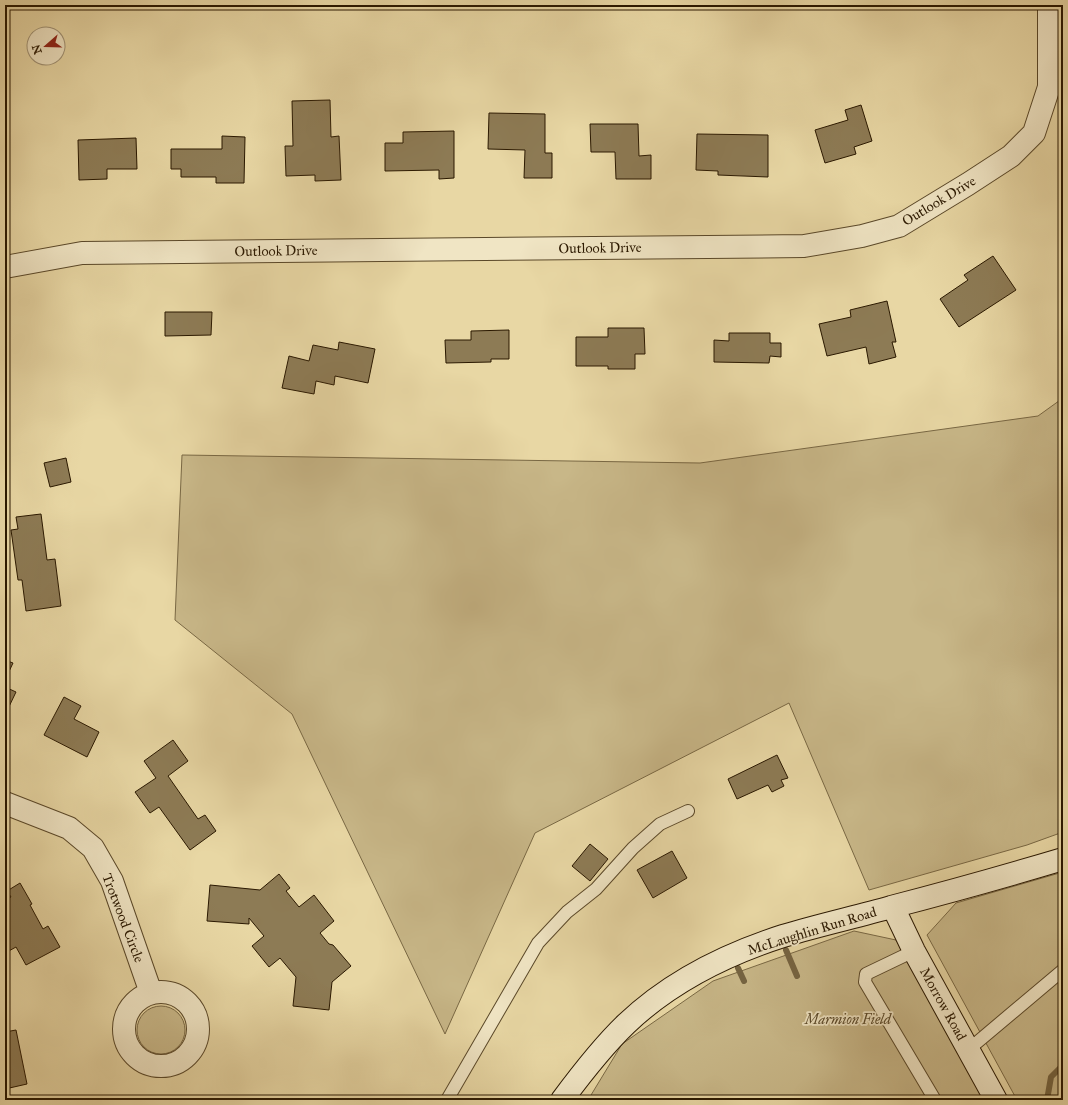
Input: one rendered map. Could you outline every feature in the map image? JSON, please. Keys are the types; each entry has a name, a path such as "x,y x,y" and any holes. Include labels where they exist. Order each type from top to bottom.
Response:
{"street":[{"name":"Outlook Drive","path":"5,267 82,253 804,246 862,236 899,226 1011,156 1034,133 1049,87 1049,5"},
{"name":"Trotwood Circle","path":"5,803 69,828 92,848 112,881 151,993"},
{"name":"McLaughlin Run Road","path":"562,1100 602,1048 627,1023 677,984 715,963 783,936 893,907 1063,859"},
{"name":"Morrow Road","path":"893,907 914,951 996,1100"}],"lane":[{"path":"447,1100 538,943 567,912 596,889 633,848 655,828 660,824 688,811"},
{"path":"914,951 866,974 865,982 935,1100"},
{"path":"968,1050 1063,970"}],"green space":[{"path":"1063,398 1063,832 1027,845 869,890 789,703 535,833 445,1034 292,714 175,620 182,455 700,463 1038,416"},
{"path":"1063,872 1063,1100 1017,1100 927,935 956,903"},
{"name":"Marmion Field","path":"854,931 896,940 987,1100 588,1100 622,1044 713,981"},
{"path":"156,1006 166,1006 178,1013 185,1025 185,1035 178,1047 166,1054 156,1054 148,1050 141,1043 137,1035 137,1025 141,1017 148,1010"}],"building":[{"path":"330,100 331,137 339,136 341,180 315,181 315,175 286,176 285,146 293,146 292,101"},
{"path":"861,105 872,141 854,147 856,154 825,163 815,130 848,120 845,110"},
{"path":"489,113 545,114 545,153 552,153 552,178 524,178 525,150 488,149"},
{"path":"590,124 638,124 639,156 651,155 651,179 616,179 615,152 591,152"},
{"path":"454,131 454,178 439,179 439,170 385,171 385,143 403,143 403,132"},
{"path":"697,134 768,135 768,177 718,175 718,171 696,170"},
{"path":"222,136 245,137 244,183 216,183 216,177 181,177 181,169 171,169 171,149 222,149"},
{"path":"136,138 137,169 107,169 107,179 79,180 78,140"},
{"path":"993,256 1016,290 959,327 940,299 968,280 964,275"},
{"path":"887,301 896,342 892,342 896,357 869,364 866,347 827,356 819,324 851,317 850,310"},
{"path":"165,312 212,312 211,335 165,336"},
{"path":"608,328 644,328 645,354 635,354 635,369 608,369 608,366 576,366 576,337 608,337"},
{"path":"509,330 509,359 491,359 491,362 446,363 445,340 471,340 471,331"},
{"path":"729,333 770,333 770,343 781,343 781,357 770,356 769,363 714,362 714,340 729,341"},
{"path":"339,342 375,349 368,383 335,376 334,385 316,381 314,394 282,388 289,356 309,361 313,345 338,350"},
{"path":"66,458 71,482 50,487 44,463"},
{"path":"41,514 47,560 55,559 61,606 26,611 22,580 18,580 11,530 18,529 16,517"},
{"path":"5,660 13,663 5,680"},
{"path":"5,687 16,692 5,715"},
{"path":"64,697 81,706 74,719 99,732 87,757 44,735"},
{"path":"173,740 188,761 168,776 198,819 205,815 216,831 190,850 159,807 150,813 135,792 156,778 144,761"},
{"path":"777,755 788,778 781,780 784,786 772,792 768,785 737,799 728,779"},
{"path":"590,844 608,859 590,881 572,866"},
{"path":"672,851 687,878 653,898 637,870"},
{"path":"279,874 290,888 286,891 299,907 314,895 334,921 320,933 329,944 333,945 351,966 332,982 329,1010 293,1006 296,977 280,958 269,967 252,946 264,936 249,918 249,924 207,921 210,885 260,890"},
{"path":"20,883 32,904 30,905 43,929 48,926 60,947 26,965 16,947 7,952 5,948 5,936 7,936 5,932 5,900 11,897 7,891"},
{"path":"16,1030 27,1084 5,1089 5,1032"}],"waterway":[{"path":"786,950 797,976"},
{"path":"738,968 744,981"},
{"path":"1047,1100 1051,1077 1063,1065"}]}
